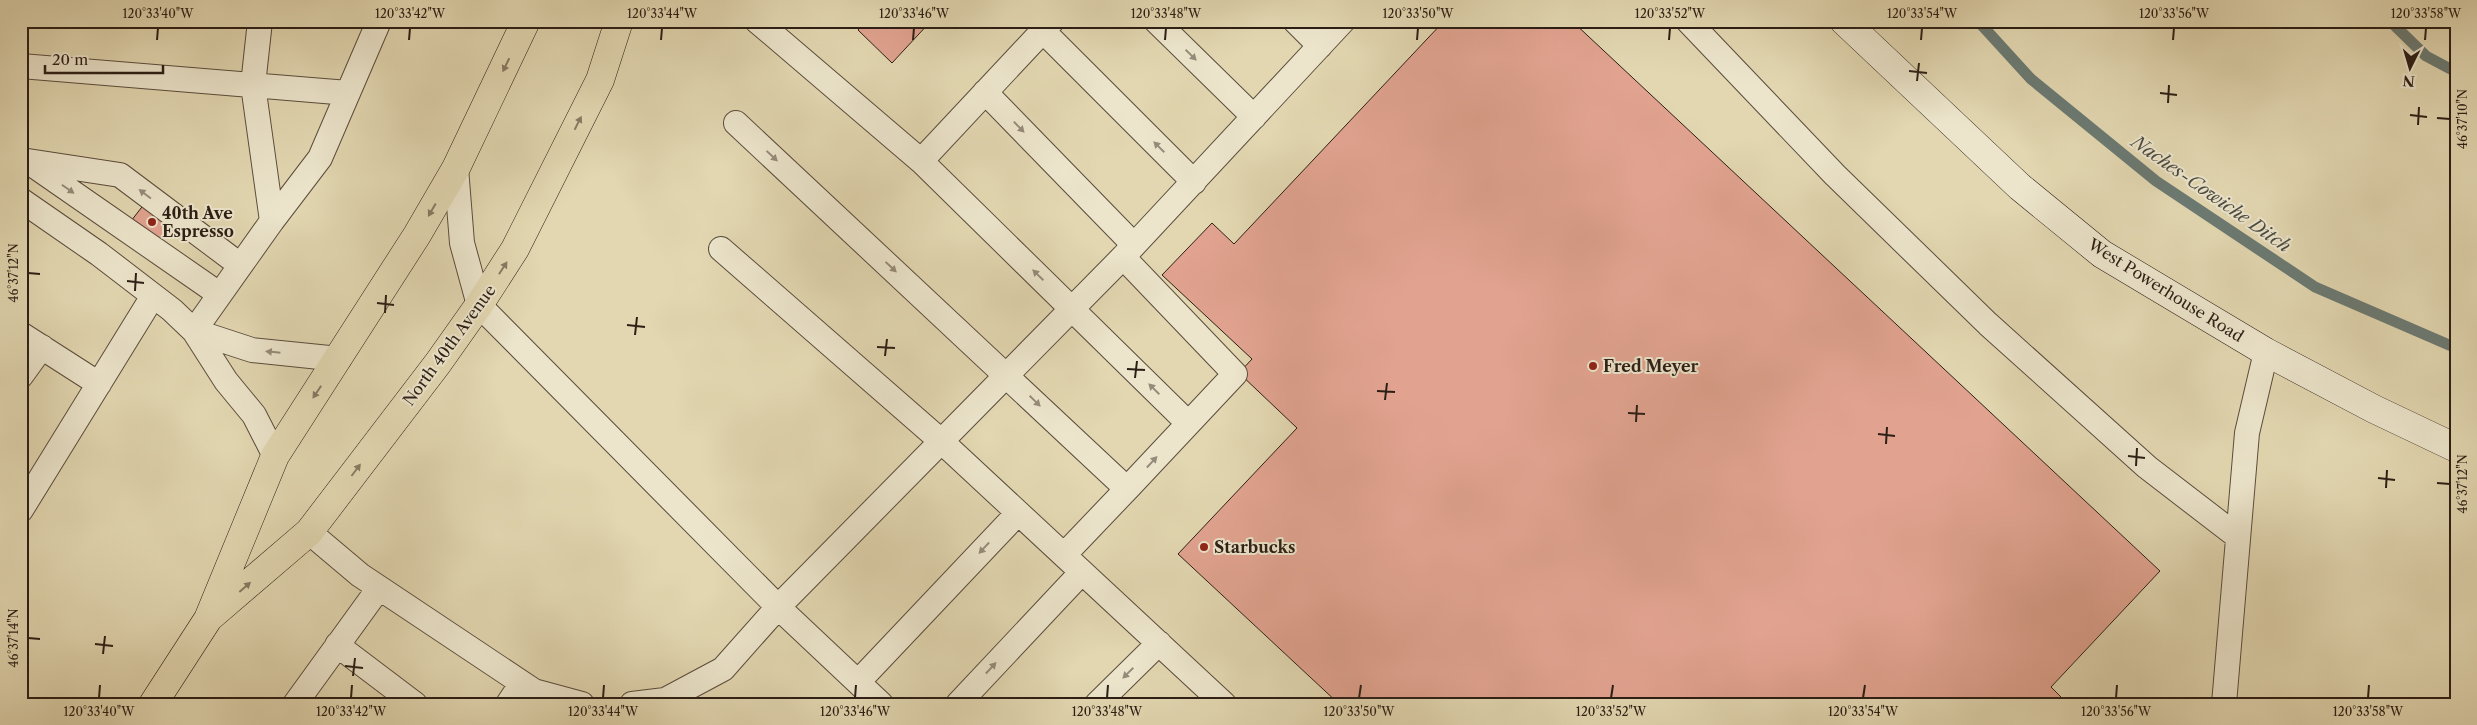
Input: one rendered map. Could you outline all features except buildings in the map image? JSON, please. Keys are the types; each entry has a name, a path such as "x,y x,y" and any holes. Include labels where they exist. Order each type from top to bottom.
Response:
{"main road":[{"name":"North 40th Avenue","path":"153,704 208,619 275,456 412,243 456,168 526,21"},
{"name":"North 40th Avenue","path":"208,619 309,532 479,306 515,249 600,80 618,21"},
{"name":"West Powerhouse Road","path":"1844,21 2020,187 2102,254 2266,352 2374,409 2456,448"}],"lane":[{"path":"260,21 253,85 272,221"},
{"path":"194,331 272,221 320,158 379,21"},
{"path":"757,21 920,161 1188,423"},
{"path":"1156,21 1254,116"},
{"path":"1295,21 1320,46"},
{"path":"640,703 665,700 723,669 778,607 1128,251 1344,21"},
{"path":"1688,21 1835,175 1988,324 2147,467 2238,537"},
{"path":"920,161 1047,26 1194,182"},
{"path":"21,66 348,92"},
{"path":"985,92 1128,251 1235,374 1064,555"},
{"path":"736,123 1007,374 1127,489"},
{"path":"219,294 28,161 120,175 240,265"},
{"path":"456,168 462,243 479,306 778,607 881,704"},
{"path":"21,200 99,254 194,331 226,381 254,415 275,456"},
{"path":"721,249 940,441 1224,704"},
{"path":"21,510 153,296"},
{"path":"194,331 252,350 339,359"},
{"path":"21,334 99,384"},
{"path":"21,376 42,347"},
{"path":"2224,704 2247,432 2266,352"},
{"path":"858,682 1018,513"},
{"path":"309,532 379,588 534,691 582,704"},
{"path":"958,704 1082,572"},
{"path":"295,704 379,588"},
{"path":"1097,704 1159,643"},
{"path":"337,645 415,704"},
{"path":"508,704 522,683"}],"waterway":[{"name":"Naches-Cowiche Ditch","path":"1978,21 2031,79 2156,181 2315,287 2456,348"},
{"path":"2390,21 2426,56 2456,72"}],"place":[{"name":"40th Ave Espresso","path":"152,222"},
{"name":"Fred Meyer","path":"1593,366"},
{"name":"Starbucks","path":"1204,547"}]}
